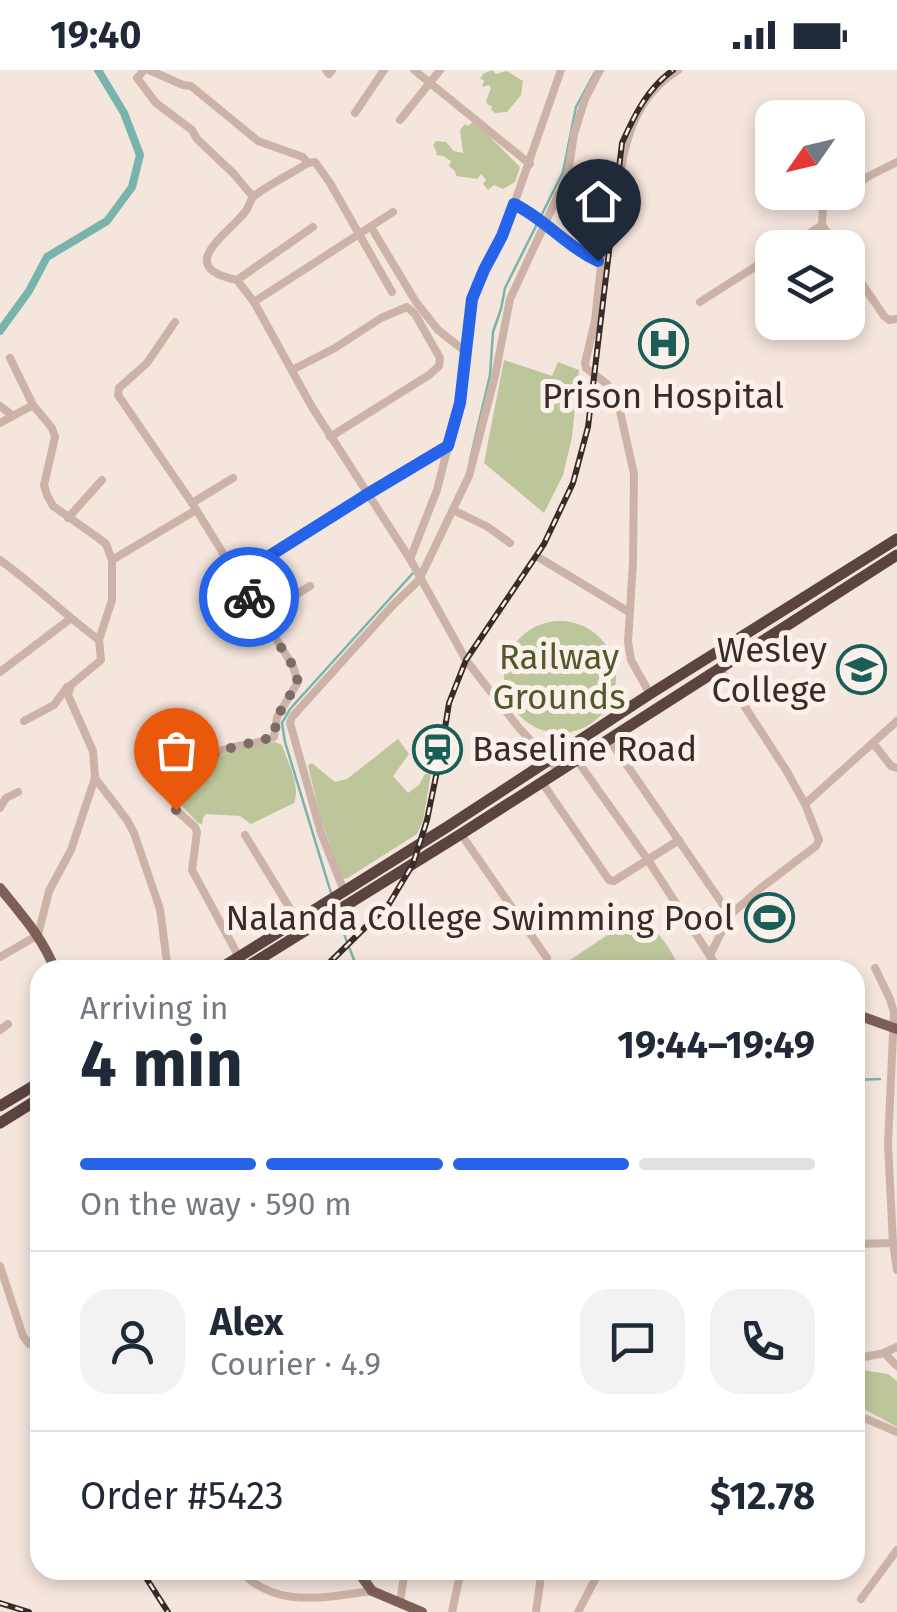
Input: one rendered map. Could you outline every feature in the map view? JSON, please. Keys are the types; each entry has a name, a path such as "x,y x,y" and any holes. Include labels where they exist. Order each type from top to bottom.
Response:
{"highway":[{"path":"256,960 548,760 897,538"},
{"path":"233,960 296,920 461,834 897,555"},
{"path":"0,1106 30,1088"},
{"path":"0,1123 30,1104"}],"main road":[{"path":"0,888 38,935 51,960"},
{"path":"865,1018 895,1028"},
{"path":"364,1580 372,1591 396,1605 422,1612"}],"street":[{"path":"253,197 192,130 156,103 137,78 146,70 191,86 258,141 303,157 308,163"},
{"path":"356,113 384,70"},
{"path":"414,70 530,164"},
{"path":"400,120 440,70"},
{"path":"410,561 437,490 460,403 472,299 530,164 561,70"},
{"path":"336,902 290,724 292,717 418,578 453,510 469,476 510,298 542,221 568,174 574,134 600,70"},
{"path":"650,694 631,660 628,642 634,474 619,407 607,384 585,363 624,144 638,110 662,80 678,70"},
{"path":"392,292 315,162 253,197 248,208 209,249 206,259 210,271 237,280 254,302 330,437 410,561 466,660 558,770"},
{"path":"865,179 897,162"},
{"path":"514,204 600,262"},
{"path":"823,210 825,230"},
{"path":"254,302 393,212"},
{"path":"814,230 822,225"},
{"path":"237,280 313,228"},
{"path":"370,228 430,320 466,352"},
{"path":"700,302 755,267"},
{"path":"865,288 884,316 889,320 897,318"},
{"path":"292,370 407,307 440,358 439,366 429,375 330,437"},
{"path":"175,322 147,363 120,388 118,395 194,507 293,666 298,682 277,717 274,737 219,751 182,781 174,804 195,827 192,870 239,956"},
{"path":"10,358 33,406 55,437 44,485 53,506 106,544 112,560 112,600 99,640 101,660 66,687 54,705 24,721"},
{"path":"0,406 13,416"},
{"path":"0,423 33,406"},
{"path":"236,577 448,446"},
{"path":"112,560 233,478"},
{"path":"68,518 102,480"},
{"path":"453,510 510,543"},
{"path":"538,558 628,612"},
{"path":"0,560 99,640"},
{"path":"261,616 310,586"},
{"path":"0,672 70,619"},
{"path":"710,955 730,915 819,840 786,770 719,667"},
{"path":"0,956 38,935 49,891 72,850 95,778 92,751 68,695 70,684"},
{"path":"805,804 897,720"},
{"path":"609,739 730,915"},
{"path":"873,743 897,768"},
{"path":"576,759 713,960"},
{"path":"95,778 134,833 160,909 167,960"},
{"path":"541,781 610,880 678,840"},
{"path":"0,808 6,798 18,792"},
{"path":"461,834 547,958"},
{"path":"245,835 296,920"},
{"path":"875,968 894,1012 888,1144 897,1270"},
{"path":"865,1244 893,1243"},
{"path":"0,1266 23,1336 30,1344"},
{"path":"865,1357 897,1347"},
{"path":"884,1354 897,1366"},
{"path":"865,1418 897,1432"},
{"path":"861,1599 897,1550"},
{"path":"249,1580 274,1595 314,1598 372,1591"},
{"path":"396,1605 402,1580"},
{"path":"452,1612 459,1580"},
{"path":"536,1612 540,1580"},
{"path":"578,1612 595,1580"}],"green space":[{"path":"492,70 496,74 507,71 523,81 521,95 507,112 495,113 486,101 491,88 482,87 484,80 480,79"},
{"path":"474,121 520,167 515,182 503,189 494,185 488,190 481,174 477,179 456,176 449,166 451,161 436,155 436,141 446,142 454,151 463,153 460,130"},
{"path":"504,360 552,376 558,362 579,370 572,437 563,475 544,513 484,463"},
{"name":"Railway Grounds","path":"560,621 582,625 600,637 612,655 616,677 612,699 600,717 582,729 560,733 538,729 520,717 508,699 504,677 508,655 520,637 538,625"},
{"path":"398,739 409,754 393,776 408,793 425,774 431,773 423,821 417,834 342,878 320,817 308,765 312,763 335,782 347,779"},
{"path":"275,742 282,745 293,774 294,803 251,824 240,816 206,814 202,824 177,801 185,785 205,764 229,752"},
{"path":"630,920 655,931 676,960 570,960"},
{"path":"865,1371 888,1374 897,1381 897,1427 865,1409"}],"water":[{"name":"Nalanda College Swimming Pool","path":"768,900 786,924 770,937 751,912"}],"waterway":[{"path":"0,331 29,291 47,257 107,221 132,187 140,155 124,113 98,70"},
{"path":"470,460 505,288 563,172 576,107 595,72"},
{"path":"331,893 282,723 290,709 413,573"},
{"path":"337,915 347,942"},
{"path":"349,947 354,960"},
{"path":"865,1080 880,1079"}],"railway":[{"path":"332,960 389,904 413,864 427,820 449,703 466,660 544,544 573,483 588,427 622,143 649,94 673,70"},
{"path":"147,1580 168,1612"},
{"path":"0,1603 29,1612"}],"way so far":[{"path":"176,810 175,797 182,781 212,756 274,737 277,717 298,682 293,666 249,597"}],"place":[{"name":"Prison Hospital","path":"663,344"},
{"name":"Wesley College","path":"862,670"},
{"name":"Baseline Road","path":"437,749"},
{"name":"Nalanda College Swimming Pool","path":"769,918"}],"route":[{"path":"249,597 236,577 448,446 460,403 472,299 514,204 530,211 598,261"}]}
